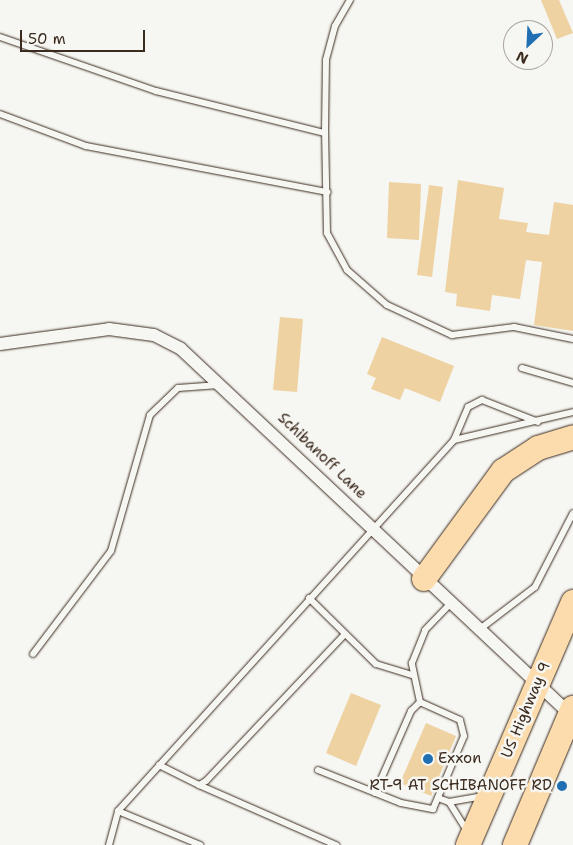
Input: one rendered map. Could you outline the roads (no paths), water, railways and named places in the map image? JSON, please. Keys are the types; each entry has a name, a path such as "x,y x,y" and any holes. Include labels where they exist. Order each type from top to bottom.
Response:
{"highway":[{"path":"424,579 503,471 538,448 573,437"},
{"name":"US Highway 9","path":"469,841 573,602"},
{"path":"515,845 572,713"}],"street":[{"name":"Schibanoff Lane","path":"0,344 83,331 132,330 182,349 355,509 370,530 539,681 572,713"}],"lane":[{"path":"350,0 336,26 326,60 325,133 328,192 327,233 347,270 387,305 452,335 514,327 573,338"},
{"path":"0,37 156,91 325,133"},
{"path":"0,114 86,146 328,192"},
{"path":"522,368 573,383"},
{"path":"33,654 111,551 150,415 178,388 223,385"},
{"path":"110,845 118,812 370,530 454,440 461,417 475,402 494,403 538,422"},
{"path":"454,440 538,422 573,412"},
{"path":"480,629 535,587 573,513"},
{"path":"309,598 376,664 412,675"},
{"path":"318,770 375,793 433,809 464,736 460,720 420,702 412,675 412,663 425,630 450,603"},
{"path":"199,785 345,634"},
{"path":"375,793 410,711 420,702"},
{"path":"159,765 199,785 336,845"},
{"path":"438,798 449,802 489,795"},
{"path":"449,802 469,841"},
{"path":"118,812 200,845"}],"place":[{"name":"Exxon","path":"428,759"},
{"name":"RT-9 AT SCHIBANOFF RD","path":"562,786"}]}
